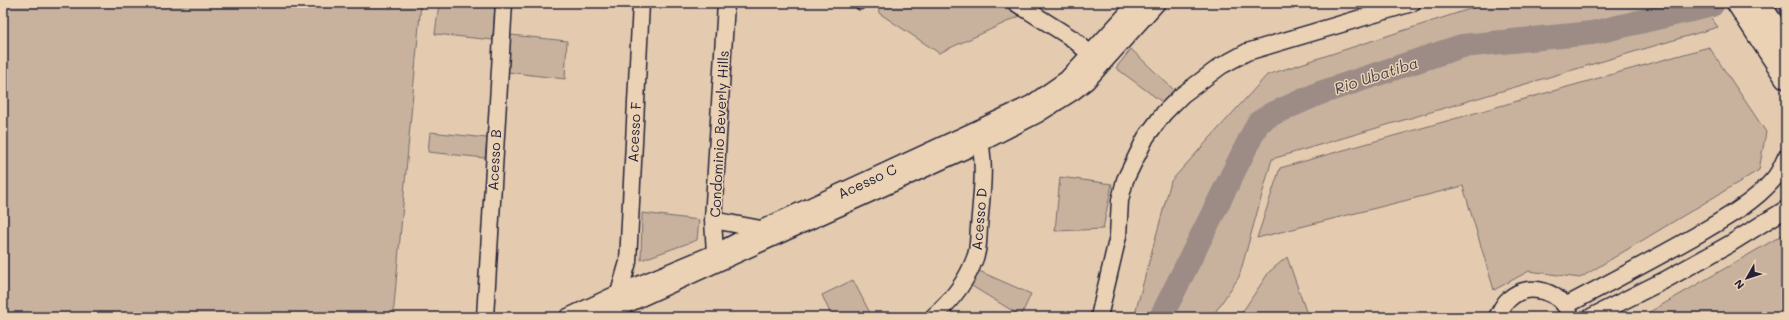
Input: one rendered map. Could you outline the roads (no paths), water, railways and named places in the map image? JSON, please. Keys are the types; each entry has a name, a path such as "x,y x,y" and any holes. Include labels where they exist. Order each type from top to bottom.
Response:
{"highway":[{"path":"1738,3 1779,45"},
{"path":"1758,3 1779,45 1786,78"}],"street":[{"name":"Acesso B","path":"485,317 504,3"},
{"name":"Acesso F","path":"620,300 628,262 641,3"},
{"name":"Condominio Beverly Hills","path":"717,258 713,220 726,3"},
{"path":"1016,3 1073,39 1091,53 1102,65"},
{"name":"Acesso C","path":"568,317 620,300 650,288 979,137 1042,98 1067,79 1137,3"},
{"name":"Acesso C","path":"717,258 761,229 1055,104 1087,81 1157,3"},
{"path":"1099,317 1118,236 1120,200 1125,180 1146,137 1164,113 1182,95 1199,82 1229,61 1247,52 1412,3"},
{"name":"Acesso D","path":"933,317 962,286 976,257 983,174 979,137"},
{"path":"1497,317 1502,307 1510,298 1521,292 1533,289 1546,291 1556,297 1568,311 1726,218 1767,186 1781,170 1786,157"},
{"path":"1591,317 1678,273 1728,245 1786,209"},
{"path":"713,220 761,229"},
{"path":"628,262 650,288"},
{"name":"Acesso C","path":"599,317 620,300"}],"waterway":[{"path":"1740,5 1771,5 1782,3"},
{"name":"Rio Ubatiba","path":"1161,317 1258,123 1270,115 1320,93 1462,46 1592,33 1712,5"}]}
